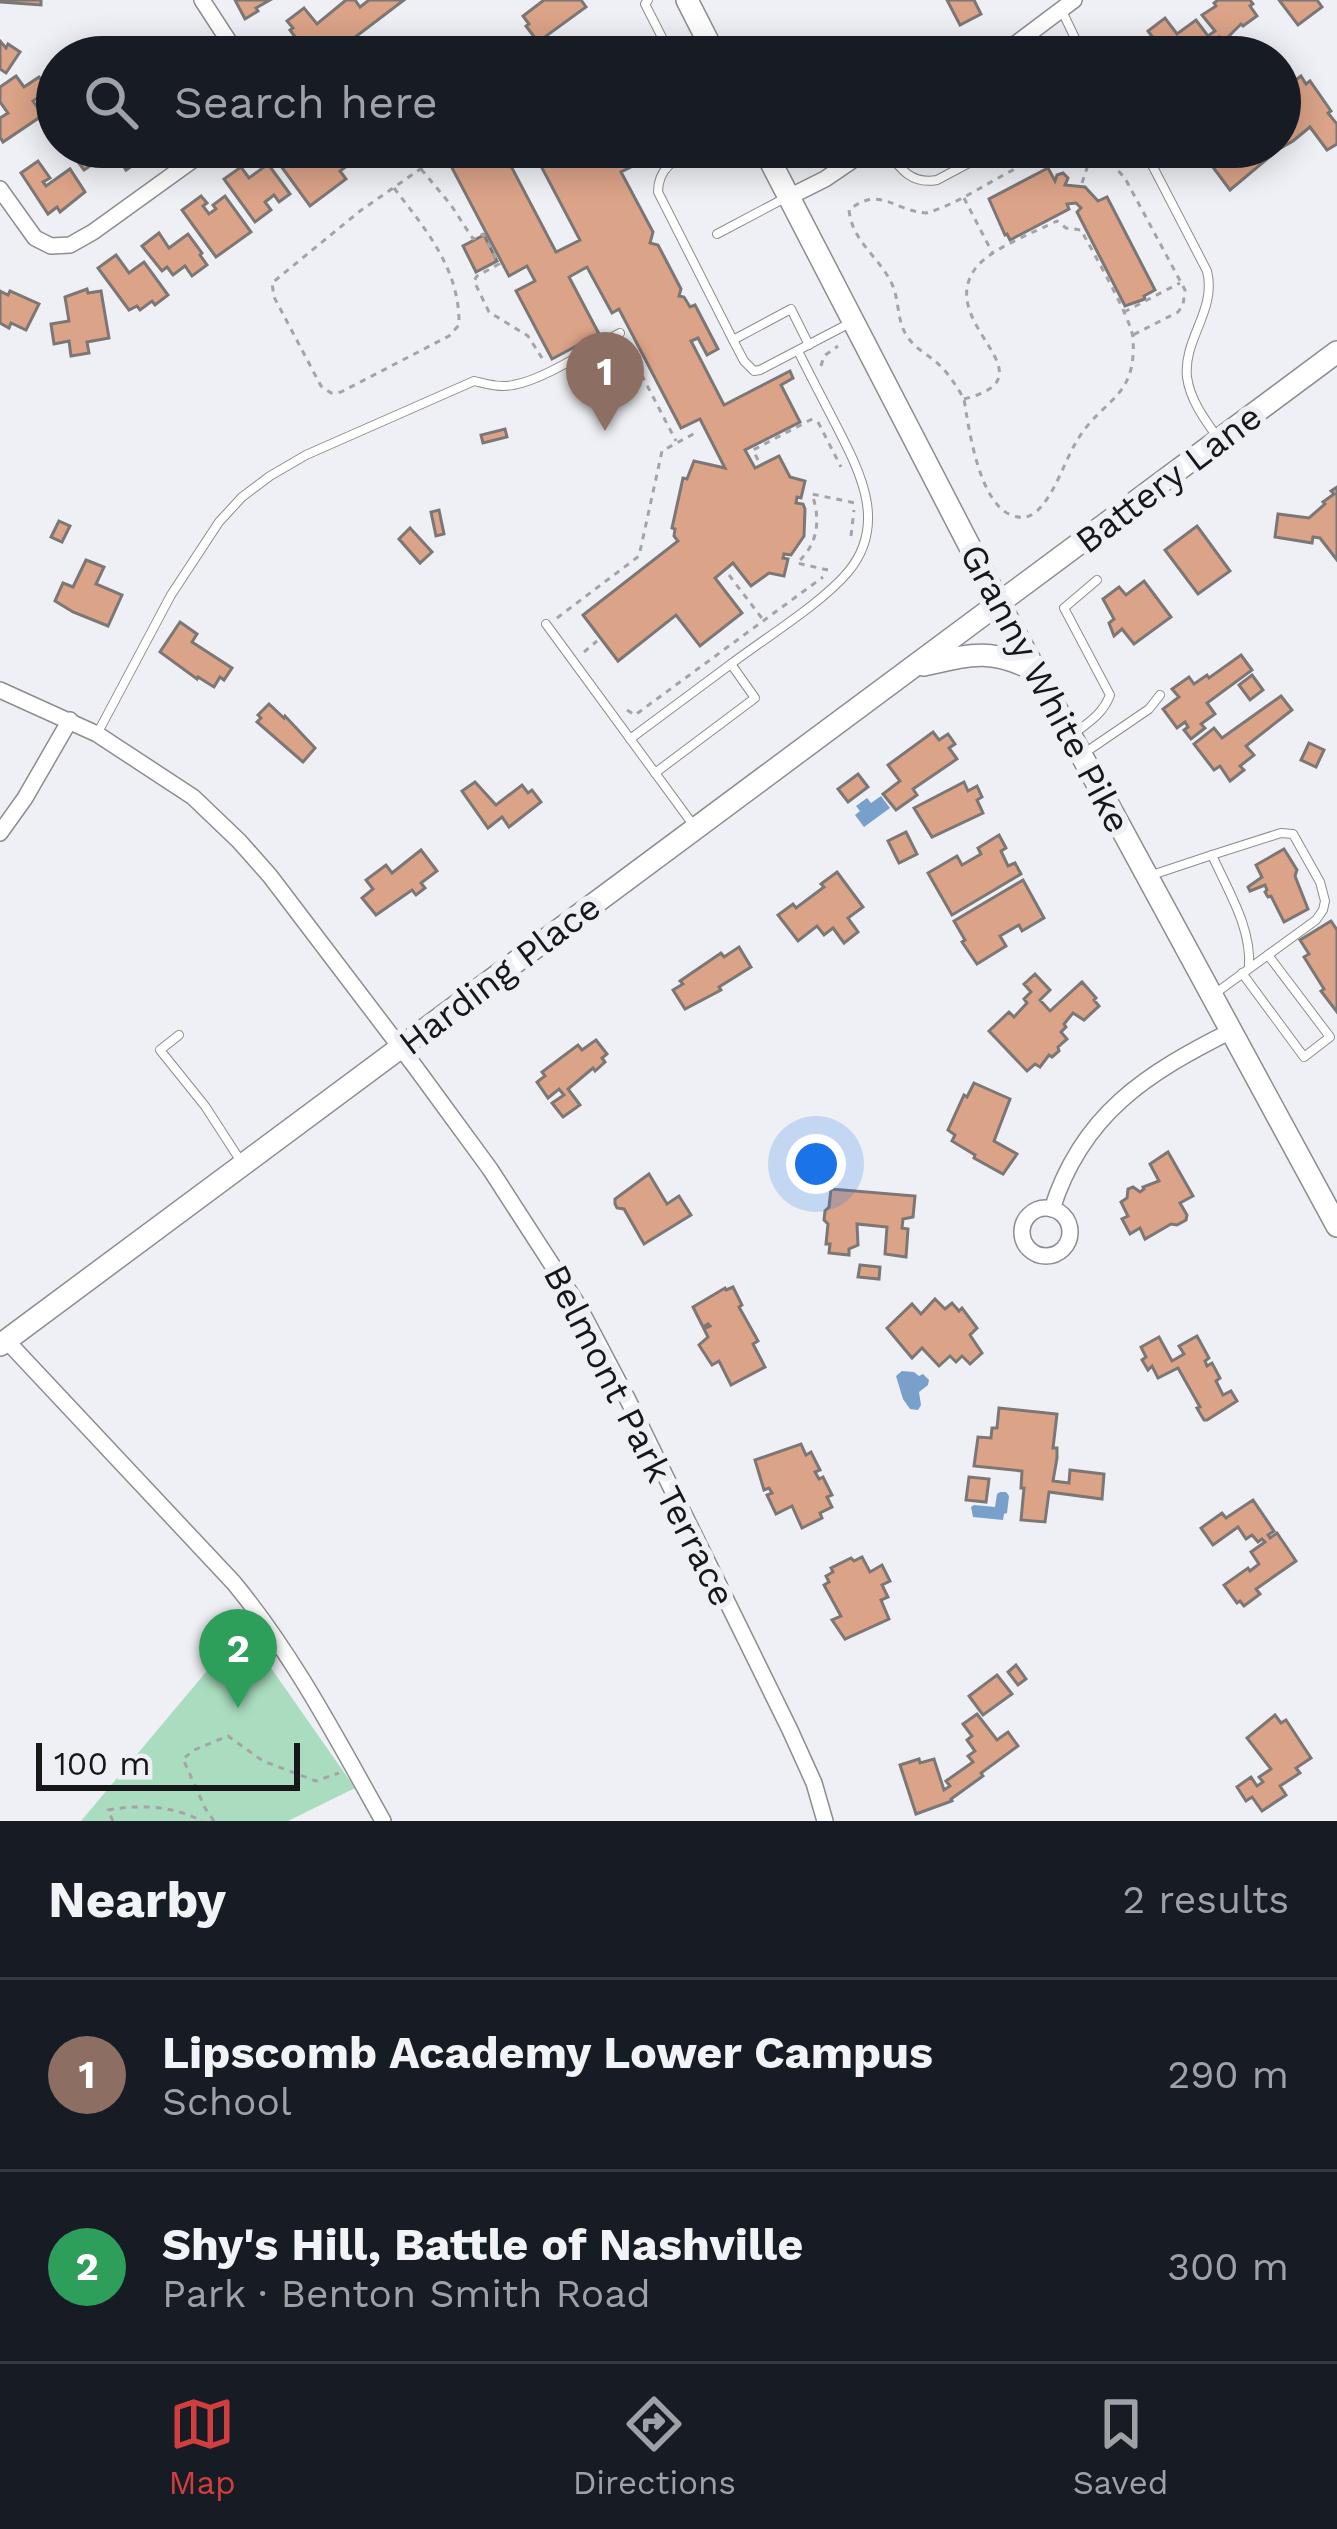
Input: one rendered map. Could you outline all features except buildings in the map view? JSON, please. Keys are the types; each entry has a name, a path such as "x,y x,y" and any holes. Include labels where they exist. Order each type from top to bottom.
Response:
{"main road":[{"path":"687,0 705,36"},
{"name":"Granny White Pike","path":"774,168 1000,605 1337,1226"},
{"name":"Battery Lane","path":"1000,605 1337,352"},
{"name":"Harding Place","path":"3,1342 1000,605"},
{"path":"912,668 990,654 1036,671"}],"street":[{"path":"202,0 225,36"},
{"path":"1026,36 1068,5"},
{"path":"0,189 35,238 51,246 70,245 182,168"},
{"path":"789,196 841,168"},
{"name":"Belmont Park Terrace","path":"0,690 70,720 135,757 193,797 239,841 270,875 490,1169 578,1305 628,1400 790,1730 825,1821"},
{"path":"0,832 70,720"},
{"path":"1052,1209 1069,1168 1111,1109 1146,1078 1231,1031"},
{"path":"3,1342 245,1597 295,1667 382,1821"}],"lane":[{"path":"648,0 645,4 661,36"},
{"path":"1068,5 1078,36"},
{"path":"666,168 659,177 658,192 744,361 754,370 853,321"},
{"path":"901,168 927,182 960,168"},
{"path":"1154,168 1207,272 1209,301 1186,371 1194,401 1219,440"},
{"path":"717,234 789,196"},
{"path":"733,340 791,309 809,344"},
{"path":"97,734 188,568 219,522 254,487 306,455 475,381 512,386 620,333"},
{"path":"631,739 830,590 854,565 866,539 869,506 862,478 798,351"},
{"path":"1077,746 1110,695 1064,608 1097,580"},
{"path":"547,625 696,828"},
{"path":"655,773 755,698 731,664"},
{"path":"1077,746 1149,710 1160,694"},
{"path":"1148,877 1281,832 1293,834 1302,846 1324,892 1323,910 1316,920 1212,996"},
{"path":"1212,855 1242,921 1250,952 1246,970 1304,1057 1330,1037 1268,955"},
{"path":"178,1035 160,1050 243,1164"}],"path":[{"path":"964,399 989,392 1000,376 996,358 975,326 968,296 975,268 1057,221 1081,230 1133,335 1130,367 1124,388 1080,435 1040,507 1029,516 1016,517 1003,511 989,493 964,399 940,366 908,338 890,278 859,239 849,213 869,199 926,213 1021,168"},
{"path":"1082,183 1087,168"},
{"path":"1115,168 1181,282 1184,298 1178,312 1133,335"},
{"path":"394,188 437,244 457,296 459,325 440,341 341,392 331,393 318,380 274,297 272,284 360,212 394,188 422,169 473,239 484,233 499,264 474,281 489,312 528,336 548,370"},
{"path":"963,197 994,254"},
{"path":"1123,312 1181,282"},
{"path":"620,333 677,443"},
{"path":"821,367 824,356 838,346"},
{"path":"758,460 753,450 828,410"},
{"path":"816,417 840,466"},
{"path":"547,625 639,556 662,451 698,432"},
{"path":"623,707 635,715 832,571 797,563 816,535 818,516 812,494 869,506"},
{"path":"851,545 854,503"},
{"path":"729,575 772,632"},
{"path":"573,661 597,641"},
{"path":"214,1821 183,1759 228,1736 263,1761 316,1781 352,1767"},
{"path":"113,1821 108,1810 132,1805 184,1812 202,1821"}],"green space":[{"path":"243,1628 355,1788 288,1821 81,1821"}],"water":[{"path":"881,796 890,808 864,827 855,815 860,811 856,806"},
{"path":"902,1371 923,1374 929,1380 919,1392 918,1410 910,1409 903,1399 896,1376"},
{"path":"1000,1492 1009,1496 1003,1520 973,1517 971,1507 995,1507"}],"place":[{"name":"Lipscomb Academy Lower Campus","path":"605,431"},
{"name":"Shy's Hill, Battle of Nashville","path":"238,1708"}]}
